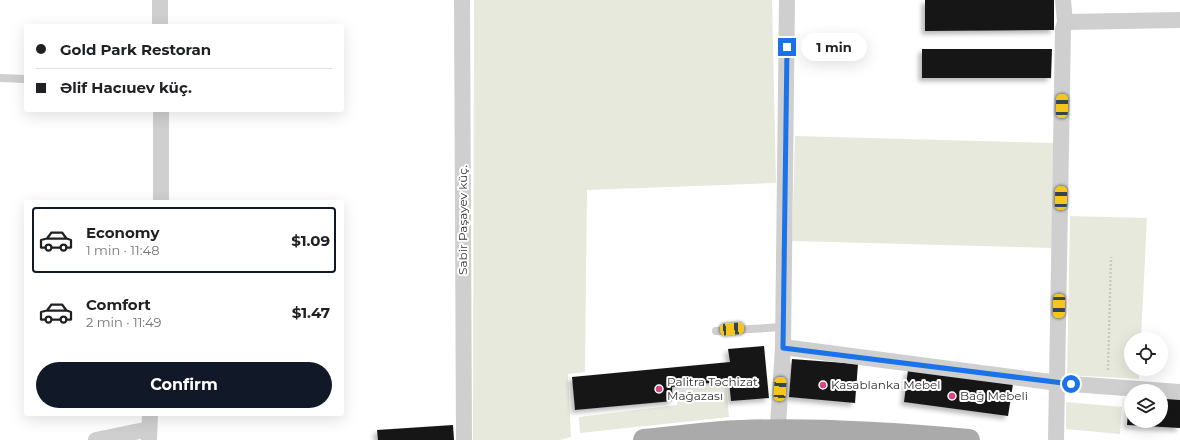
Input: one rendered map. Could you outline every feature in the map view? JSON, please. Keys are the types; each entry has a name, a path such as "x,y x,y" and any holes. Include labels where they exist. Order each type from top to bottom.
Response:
{"main road":[{"path":"644,440 733,431 777,435 878,432 969,440"}],"street":[{"path":"160,0 160,24"},
{"name":"Sabir Paşayev küç.","path":"462,0 464,440"},
{"path":"777,435 783,348 787,0"},
{"path":"1056,440 1063,28 1066,22 1063,0"},
{"path":"1066,22 1180,20"},
{"path":"161,112 161,200"},
{"path":"783,348 1058,383 1180,392"},
{"path":"96,440 149,428"}],"lane":[{"path":"0,78 24,79"},
{"path":"716,330 783,327"}],"path":[{"path":"1108,387 1111,257"}],"shaded area":[{"path":"474,0 772,0 776,183 587,190 585,372 568,374 571,437 560,440 473,440"},
{"path":"795,136 1053,143 1052,248 792,241"},
{"path":"1070,216 1147,218 1141,332 1124,332 1124,376 1139,376 1139,379 1067,375"},
{"path":"726,386 729,417 580,433 579,417 677,405 676,391"},
{"path":"1066,402 1122,407 1120,434 1066,429"}],"building":[{"path":"925,0 1054,0 1054,30 925,31"},
{"path":"922,49 1052,49 1051,78 922,78"},
{"path":"764,346 769,398 731,401 729,381 672,387 673,401 575,410 572,377 730,362 728,349"},
{"path":"792,359 858,364 855,403 789,397"},
{"path":"908,370 1013,384 1008,416 904,402"},
{"path":"1168,397 1180,398 1180,428 1168,427"},
{"path":"453,425 454,440 378,440 377,430"}],"place":[{"name":"Kasablanka Mebel","path":"823,385"},
{"name":"Palitra Təchizat Mağazası","path":"659,389"},
{"name":"Bağ Mebeli","path":"952,396"}],"route":[{"path":"787,47 783,348 1071,384"}]}
